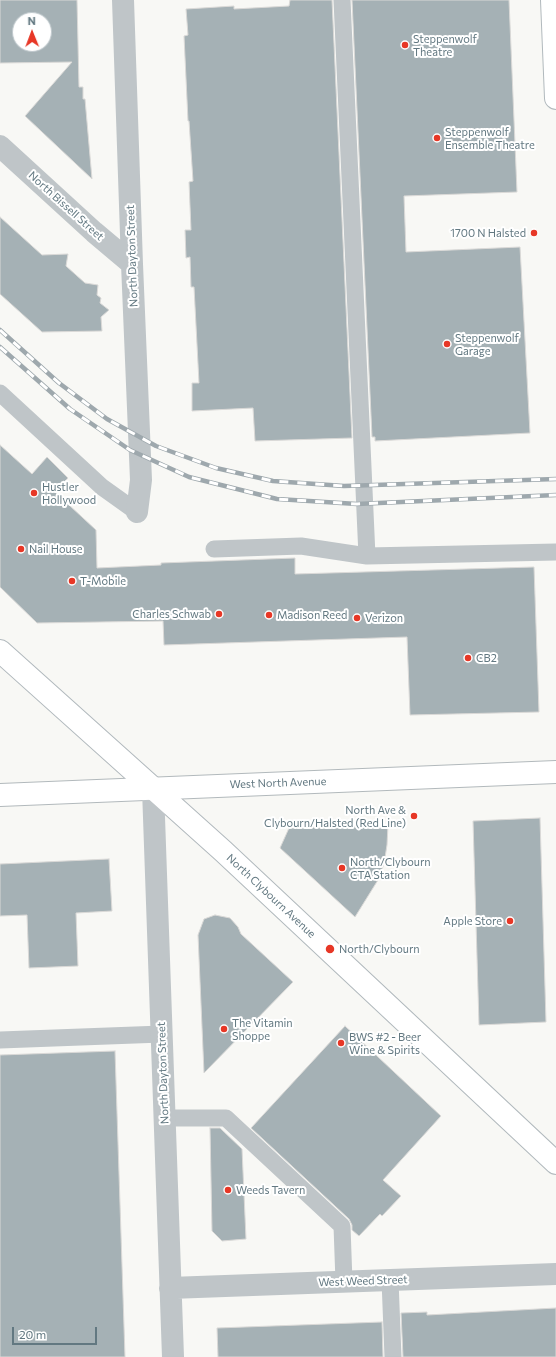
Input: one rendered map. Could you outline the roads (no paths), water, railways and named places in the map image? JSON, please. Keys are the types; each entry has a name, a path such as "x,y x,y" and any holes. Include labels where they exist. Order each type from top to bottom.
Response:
{"main road":[{"path":"552,0 556,98"},
{"name":"North Clybourn Avenue","path":"0,651 223,851 556,1163"},
{"name":"West North Avenue","path":"0,795 556,772"}],"street":[{"name":"North Dayton Street","path":"123,0 132,264 142,480 137,512"},
{"name":"North Bissell Street","path":"0,146 94,232 132,264"},
{"name":"North Dayton Street","path":"153,789 173,1357"},
{"name":"West Weed Street","path":"170,1288 556,1274"}],"lane":[{"path":"342,0 367,556"},
{"path":"0,393 102,487 137,512"},
{"path":"214,549 301,546 367,556 556,552"},
{"path":"0,1040 162,1034"},
{"path":"165,1118 226,1118 342,1226 344,1282"},
{"path":"390,1280 393,1357"}],"railway":[{"path":"0,330 59,383 107,419 156,446 216,468 273,481 344,486 556,479"},
{"path":"0,347 70,409 130,450 189,477 277,499 357,504 556,495"}],"place":[{"name":"Steppenwolf Theatre","path":"405,45"},
{"name":"Steppenwolf Ensemble Theatre","path":"437,138"},
{"name":"1700 N Halsted","path":"534,233"},
{"name":"Steppenwolf Garage","path":"447,344"},
{"name":"Hustler Hollywood","path":"34,493"},
{"name":"Nail House","path":"21,549"},
{"name":"T-Mobile","path":"72,581"},
{"name":"Charles Schwab","path":"219,614"},
{"name":"Madison Reed","path":"269,615"},
{"name":"Verizon","path":"357,618"},
{"name":"CB2","path":"468,658"},
{"name":"North Ave & Clybourn/Halsted (Red Line)","path":"414,816"},
{"name":"North/Clybourn CTA Station","path":"342,868"},
{"name":"Apple Store","path":"510,921"},
{"name":"North/Clybourn","path":"330,949"},
{"name":"The Vitamin Shoppe","path":"224,1029"},
{"name":"BWS #2 - Beer Wine & Spirits","path":"341,1043"},
{"name":"Weeds Tavern","path":"228,1190"}]}
